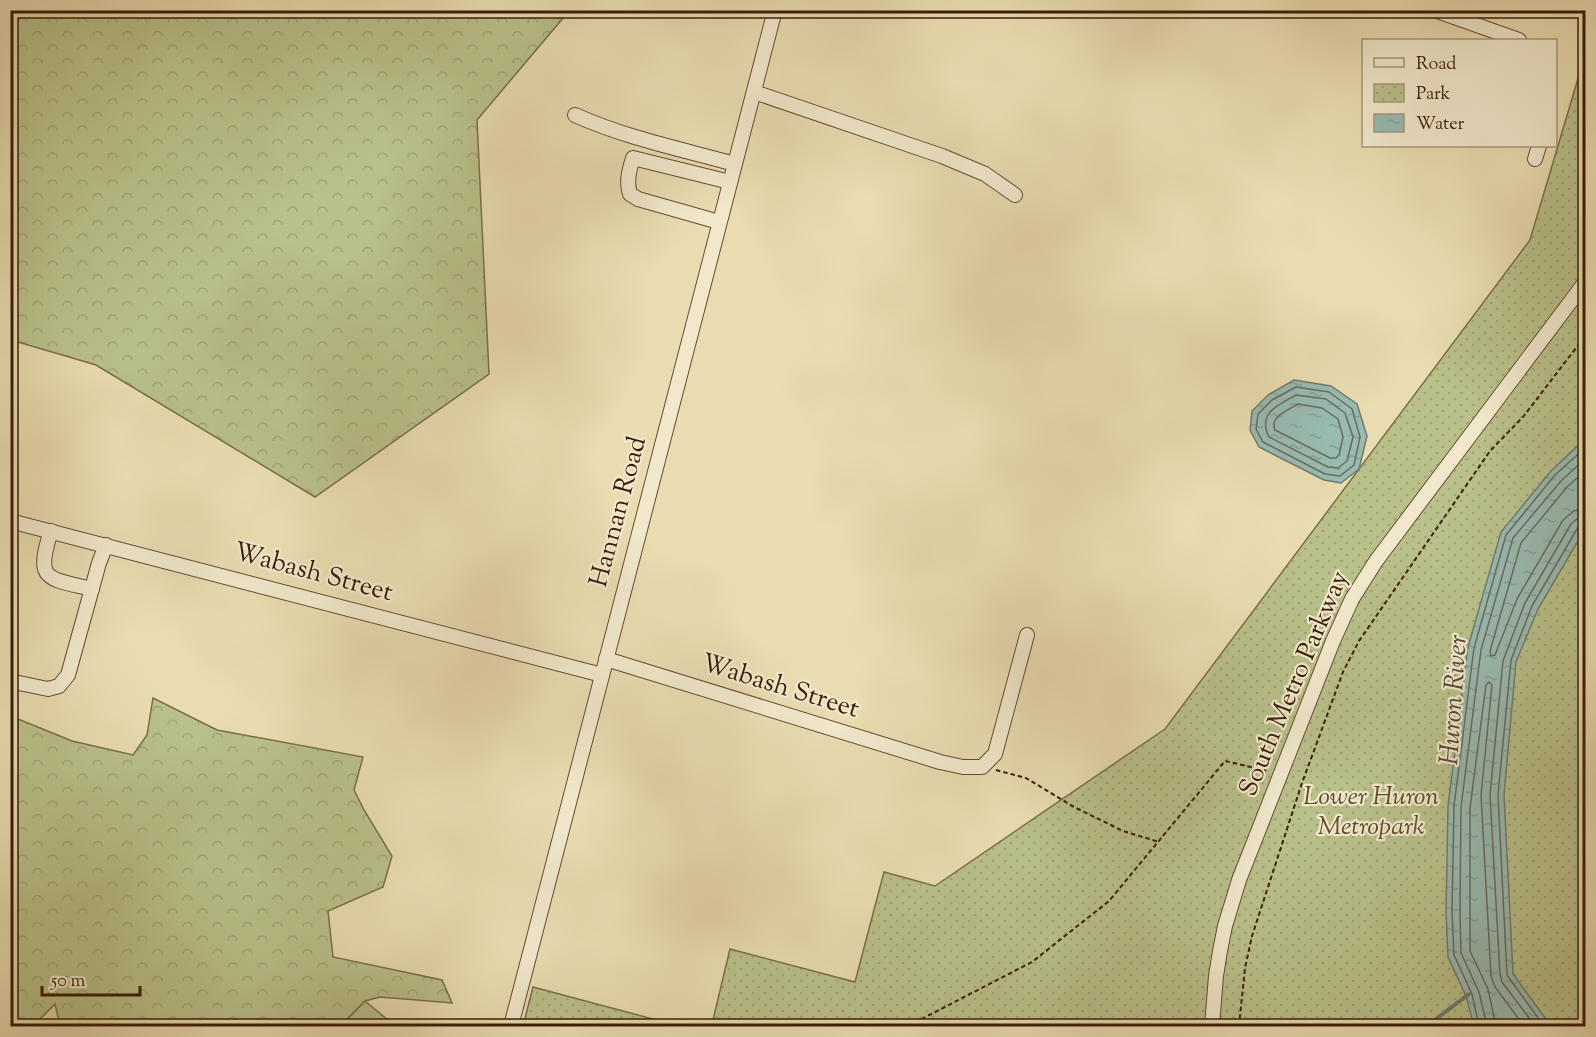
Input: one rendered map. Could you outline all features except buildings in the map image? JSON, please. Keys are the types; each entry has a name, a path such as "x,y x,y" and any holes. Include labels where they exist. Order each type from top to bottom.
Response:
{"street":[{"name":"Hannan Road","path":"512,1026 775,10"},
{"path":"1434,10 1516,39"},
{"path":"754,92 942,156 985,174 1015,195"},
{"path":"575,115 624,135 735,164"},
{"path":"719,222 638,199 630,194 627,185 629,170 633,158 730,182"},
{"name":"South Metro Parkway","path":"1212,1026 1216,976 1225,926 1239,880 1279,775 1352,599 1363,581 1586,281"},
{"name":"Wabash Street","path":"10,521 602,675"},
{"path":"51,531 43,567 48,575 59,581 92,589"},
{"path":"14,682 48,689 59,686 68,675 106,545"},
{"path":"982,767 995,754 1027,635"},
{"name":"Wabash Street","path":"606,659 940,762 963,768 982,767"}],"path":[{"path":"1239,1026 1245,968 1252,936 1302,783 1343,672 1359,642 1490,451 1522,417 1586,335"},
{"path":"908,1026 1032,962 1109,902 1225,761 1245,764 1279,775"},
{"path":"982,767 1026,778 1074,807 1113,826 1159,842"}],"green space":[{"path":"10,11 569,11 477,120 489,374 315,497 96,365 11,340"},
{"name":"Lower Huron Metropark","path":"1585,55 1585,1026 705,1026 712,1024 730,949 855,982 884,872 935,886 1165,729 1530,240"},
{"path":"153,698 217,730 363,757 354,790 392,856 383,887 328,911 333,957 442,980 452,1003 380,997 365,1001 340,1026 60,1026 55,1004 33,1026 11,1026 11,716 72,741 133,755 147,735"},
{"path":"533,987 679,1026 523,1026"},
{"path":"365,1001 395,1026 340,1026"}],"water":[{"path":"1294,380 1331,386 1357,404 1367,436 1359,469 1341,483 1324,480 1259,447 1250,430 1252,411 1268,395"},
{"path":"1585,439 1585,529 1538,609 1516,662 1504,795 1513,974 1551,1026 1474,1026 1466,996 1448,957 1446,912 1448,806 1468,647 1501,532 1551,471"}],"waterway":[{"path":"1427,1026 1469,994"}],"water label":[{"name":"Huron River","path":"1455,700"}]}
